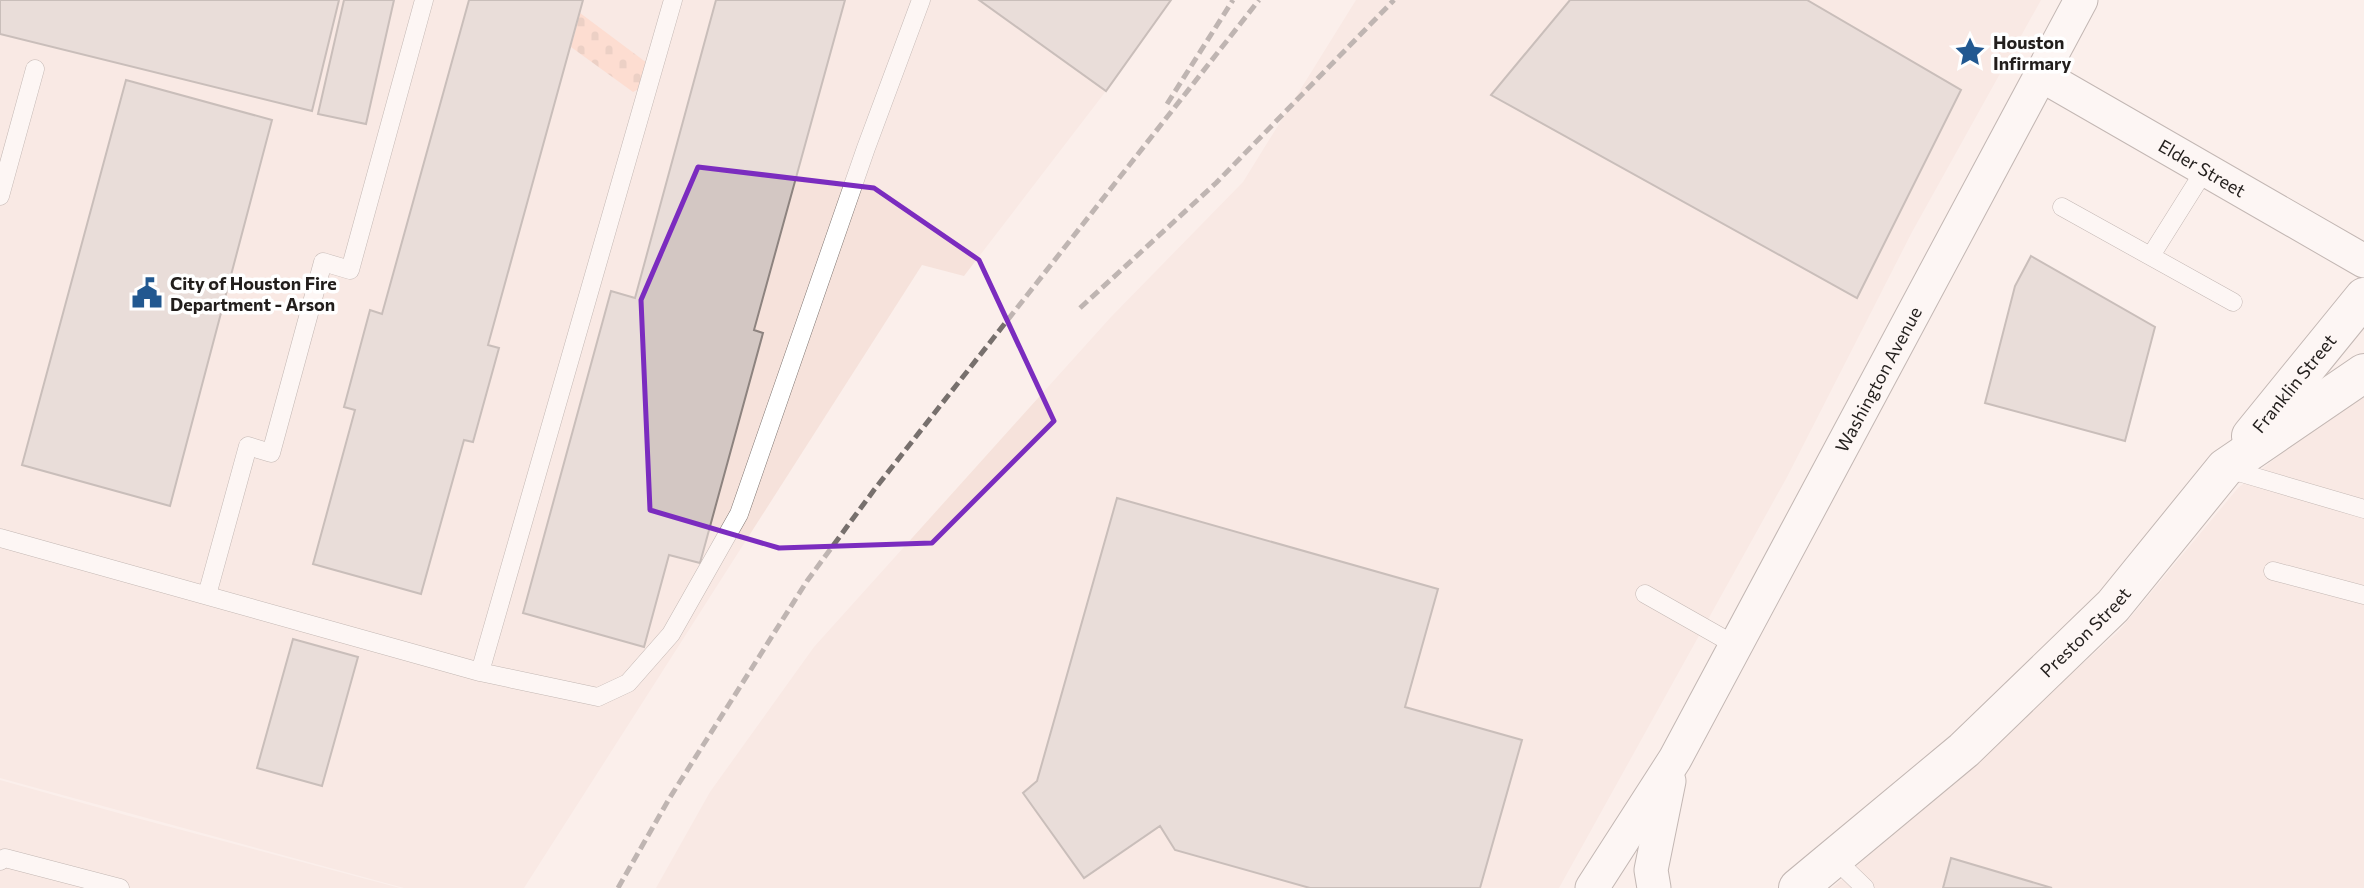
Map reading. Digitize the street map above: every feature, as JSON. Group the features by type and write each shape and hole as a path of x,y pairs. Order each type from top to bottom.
{"main road":[{"name":"Franklin Street","path":"2225,468 2364,297"},
{"name":"Preston Street","path":"1798,888 1964,750 2113,606 2225,468 2364,373"}],"street":[{"name":"Washington Avenue","path":"1592,888 1675,759 2081,0"},
{"name":"Elder Street","path":"2040,75 2364,261"},
{"name":"Washington Avenue","path":"1654,888 1651,870 1675,759"}],"lane":[{"path":"207,595 248,446 271,453 323,262 350,270 425,0"},
{"path":"480,672 673,0"},
{"path":"0,538 480,672 598,697 628,683 671,634 739,514 866,148 921,0"},
{"path":"0,196 35,69"},
{"path":"2152,254 2206,168"},
{"path":"2062,207 2152,254 2233,302"},
{"path":"2225,468 2364,509"},
{"path":"2273,571 2364,595"},
{"path":"1645,594 1735,645"},
{"path":"0,861 5,858 120,888"},
{"path":"1834,858 1865,888"}],"highlighted area":[{"path":"698,167 874,188 979,260 1054,421 932,543 779,548 650,510 641,300"}],"shaded area":[{"path":"0,0 1171,0 1106,91 964,276 922,265 524,888 404,888 0,778"},
{"path":"1356,0 2041,0 1912,232 1787,477 1559,888 656,888 710,792 814,647 1111,317 1243,182"},
{"path":"2364,388 2364,888 1832,888 2119,631 2238,488"},
{"path":"0,780 129,816 400,888 0,888"}],"green space":[{"path":"580,13 651,66 639,89 633,92 571,47"}],"building":[{"path":"0,0 339,0 312,111 0,34"},
{"path":"344,0 394,0 366,124 318,114"},
{"path":"469,0 583,0 488,345 499,348 473,442 464,440 421,594 313,564 355,410 344,407 370,310 382,314"},
{"path":"716,0 845,0 754,330 763,333 700,563 669,555 644,647 523,613 611,291 635,298"},
{"path":"979,0 1171,0 1106,91"},
{"path":"1570,0 1807,0 1961,90 1857,298 1491,95"},
{"name":"City of Houston Fire Department - Arson","path":"126,80 272,120 170,506 22,465"},
{"path":"2031,256 2155,327 2125,441 1985,403 2015,286"},
{"path":"1117,498 1438,589 1405,707 1522,740 1480,888 1310,888 1175,850 1160,826 1084,878 1023,793 1037,781"},
{"path":"293,639 358,657 322,786 257,768"},
{"path":"1951,858 2052,888 1943,888"}],"railway":[{"path":"1167,104 1233,0"},
{"path":"618,888 669,799 807,581 874,490 1259,0"},
{"path":"1080,308 1216,183 1394,0"}],"place":[{"name":"Houston Infirmary","path":"1970,52"},
{"name":"City of Houston Fire Department - Arson","path":"147,293"}]}
